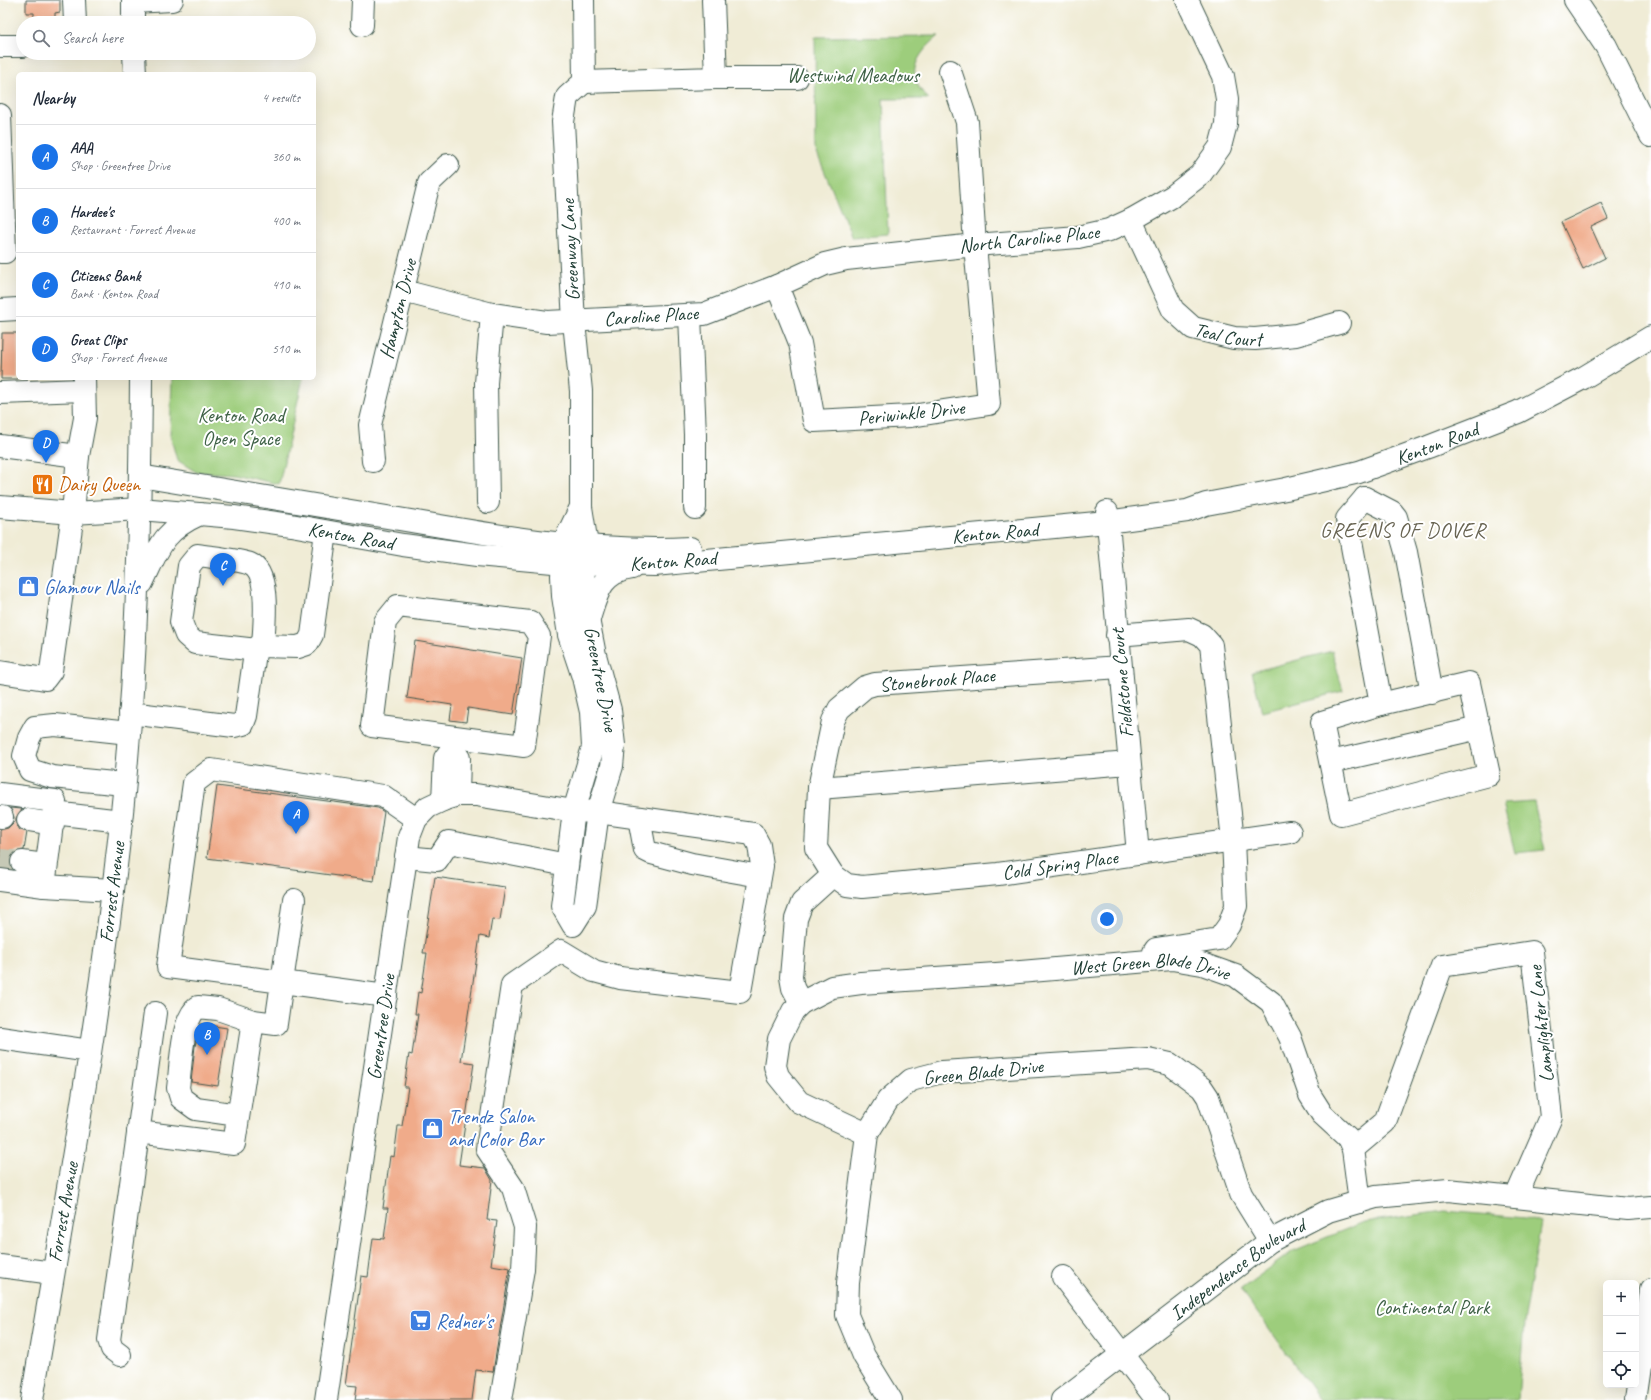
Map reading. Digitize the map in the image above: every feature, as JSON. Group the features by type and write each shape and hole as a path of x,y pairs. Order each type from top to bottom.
{"main road":[{"path":"74,0 75,16"},
{"path":"132,14 172,0"},
{"path":"362,25 363,0"},
{"path":"583,0 584,82 716,78 797,78"},
{"path":"713,0 716,78"},
{"name":"North Caroline Place","path":"777,286 825,264 846,259 975,245 1078,237 1109,230 1131,220 1173,196 1200,175 1220,147 1226,124 1227,98 1223,76 1187,0"},
{"path":"1575,0 1606,46 1651,136"},
{"path":"0,46 16,46"},
{"path":"134,60 135,72"},
{"path":"950,71 967,122 975,245"},
{"name":"Greenway Lane","path":"575,554 581,507 581,391 574,322 563,122 567,97 584,82"},
{"path":"5,120 8,252"},
{"name":"Hampton Drive","path":"373,461 370,424 429,184 448,165"},
{"name":"Teal Court","path":"1131,220 1173,310 1193,328 1234,338 1255,339 1296,335 1339,323"},
{"name":"Periwinkle Drive","path":"777,286 800,343 814,421 911,416 989,404 975,245"},
{"name":"Caroline Place","path":"403,291 492,314 548,322 574,322 704,314 777,286"},
{"path":"488,502 486,383 492,314"},
{"path":"690,315 695,435 695,508"},
{"name":"Kenton Road","path":"0,507 73,513 140,509 200,514 284,524 403,545 575,554 654,565 1107,517 1181,504 1206,504 1286,489 1359,472 1518,412 1583,378 1651,337"},
{"name":"Forrest Avenue","path":"32,1400 90,1051 121,821 138,592 141,380"},
{"path":"0,384 64,384 80,386"},
{"path":"0,393 80,386"},
{"path":"0,672 45,679 49,676 73,513 78,456 85,418 80,386"},
{"path":"0,446 78,456"},
{"path":"1359,472 1365,498 1392,512 1396,517 1406,552 1432,693"},
{"name":"Kenton Road","path":"140,476 461,531 541,542 575,554 799,541 1107,517"},
{"path":"1365,498 1347,519 1381,704"},
{"path":"138,592 159,547 171,532 182,523 200,514"},
{"name":"Fieldstone Court","path":"1107,517 1138,854"},
{"path":"124,784 52,777 30,770 24,756 29,738 35,727 129,723 234,726 243,724 246,716 255,653 260,648 264,588 260,574 251,564 198,555 189,566 181,622 186,635 195,643 260,648 298,648 307,644 312,635 326,532"},
{"name":"Greentree Drive","path":"326,1400 409,837 416,820 428,807 451,798 476,795 574,811 598,812 612,766 614,746 610,710 595,655 575,554"},
{"name":"Greentree Drive","path":"574,811 593,747 588,697 570,635 563,596 575,554"},
{"path":"589,619 597,593 605,579 621,569 654,565"},
{"path":"398,606 530,622 539,636 524,746 453,743 372,726 385,622 398,606"},
{"path":"1117,635 1189,629 1202,635 1211,645 1233,840 1236,906 1229,925 1219,939 1156,949 1149,960"},
{"name":"Stonebrook Place","path":"833,875 816,848 819,788 833,721 839,709 865,687 875,684 1120,667"},
{"path":"1469,683 1489,775 1341,814 1322,722 1381,704 1469,683"},
{"path":"1331,762 1479,728"},
{"path":"451,798 445,758 453,743"},
{"path":"819,788 1129,763"},
{"path":"386,996 168,967 194,783 211,770 383,796 416,820"},
{"path":"0,794 55,802 44,886"},
{"path":"573,926 562,906 574,811"},
{"path":"501,1400 523,1269 525,1227 513,1188 487,1149 512,985 561,951 585,906 598,812 753,834 759,845 762,866 740,992 620,978 594,970 561,951"},
{"path":"639,818 645,850 651,853 692,864 760,876"},
{"path":"28,820 53,819 121,821"},
{"name":"Cold Spring Place","path":"833,875 847,885 862,886 998,874 1290,832"},
{"path":"406,857 437,860 450,842 567,865"},
{"path":"22,862 46,865"},
{"path":"833,875 802,903 796,919 791,977 793,988 801,1003 794,1011 779,1039 775,1066 778,1076 799,1102 867,1134"},
{"path":"0,880 44,886 112,890"},
{"path":"238,1115 196,1109 181,1098 178,1088 186,1026 192,1011 198,1007 218,1009 253,1021 276,1024 294,900"},
{"name":"Lamplighter Lane","path":"1353,1149 1385,1122 1442,966 1532,952 1551,1117 1516,1197"},
{"name":"West Green Blade Drive","path":"801,1003 832,987 861,983 996,974 1149,960 1172,959 1202,964 1221,970 1236,976 1271,1002 1290,1037 1310,1095 1322,1114 1348,1138 1353,1149 1360,1202"},
{"path":"120,1354 112,1349 109,1340 155,1013"},
{"path":"138,1132 234,1144 253,1021"},
{"path":"0,1038 90,1051"},
{"name":"Green Blade Drive","path":"891,1400 864,1356 847,1315 848,1283 867,1134 888,1100 911,1080 942,1072 1148,1059 1170,1064 1202,1088 1208,1097 1241,1194 1270,1240"},
{"path":"145,1088 178,1088"},
{"name":"Independence Boulevard","path":"1062,1400 1270,1240 1328,1211 1376,1197 1448,1190 1628,1209 1651,1207"},
{"path":"0,1266 53,1273"},
{"path":"1063,1277 1157,1400"},
{"path":"1635,1400 1651,1290"}],"green space":[{"name":"Westwind Meadows","path":"939,36 924,50 916,66 916,82 929,99 883,99 888,234 852,237 816,151 815,37"},
{"name":"Kenton Road Open Space","path":"172,380 303,380 279,484 233,474 196,472 177,460 170,435"},
{"path":"1332,651 1343,691 1262,712 1252,672"},
{"path":"1534,802 1545,850 1515,853 1503,804"},
{"name":"Continental Park","path":"1445,1211 1525,1218 1541,1223 1524,1323 1518,1400 1320,1400 1241,1289 1293,1251 1364,1222"}],"building":[{"path":"26,0 60,0 60,12 55,13 55,16 34,16 34,13 26,13"},
{"path":"1601,203 1608,219 1591,227 1605,258 1583,269 1561,222"},
{"path":"2,333 16,333 16,379 1,379"},
{"path":"415,641 522,658 513,715 468,708 466,722 450,720 452,705 407,698"},
{"path":"217,786 378,808 384,812 374,881 207,858"},
{"path":"10,808 22,809 16,818 16,824 20,830 27,832 24,850 17,851 12,855 10,860 12,869 0,868 0,830 8,828 13,823 14,817"},
{"path":"435,877 505,887 500,920 492,919 489,938 480,936 461,1061 474,1063 459,1165 485,1168 492,1180 487,1220 497,1221 491,1265 510,1268 493,1372 476,1370 472,1400 355,1400 357,1386 346,1385 361,1276 368,1277 373,1238 384,1239 388,1208 383,1208 390,1156 394,1157 398,1126 402,1126 408,1087 404,1087 409,1054 412,1055 418,1014 415,1014 418,992 421,993 427,953 423,953"},
{"path":"201,1024 227,1028 218,1086 191,1082 195,1046"}],"tunnel":[{"path":"0,860 22,862"}],"place":[{"name":"Great Clips","path":"46,463"},
{"name":"Dairy Queen","path":"43,484"},
{"name":"Citizens Bank","path":"223,586"},
{"name":"Glamour Nails","path":"28,587"},
{"name":"AAA","path":"296,834"},
{"name":"Hardee's","path":"207,1055"},
{"name":"Trendz Salon and Color Bar","path":"433,1128"},
{"name":"Redner's","path":"421,1321"}],"district":[{"name":"GREENS OF DOVER","path":"1403,530"}]}
